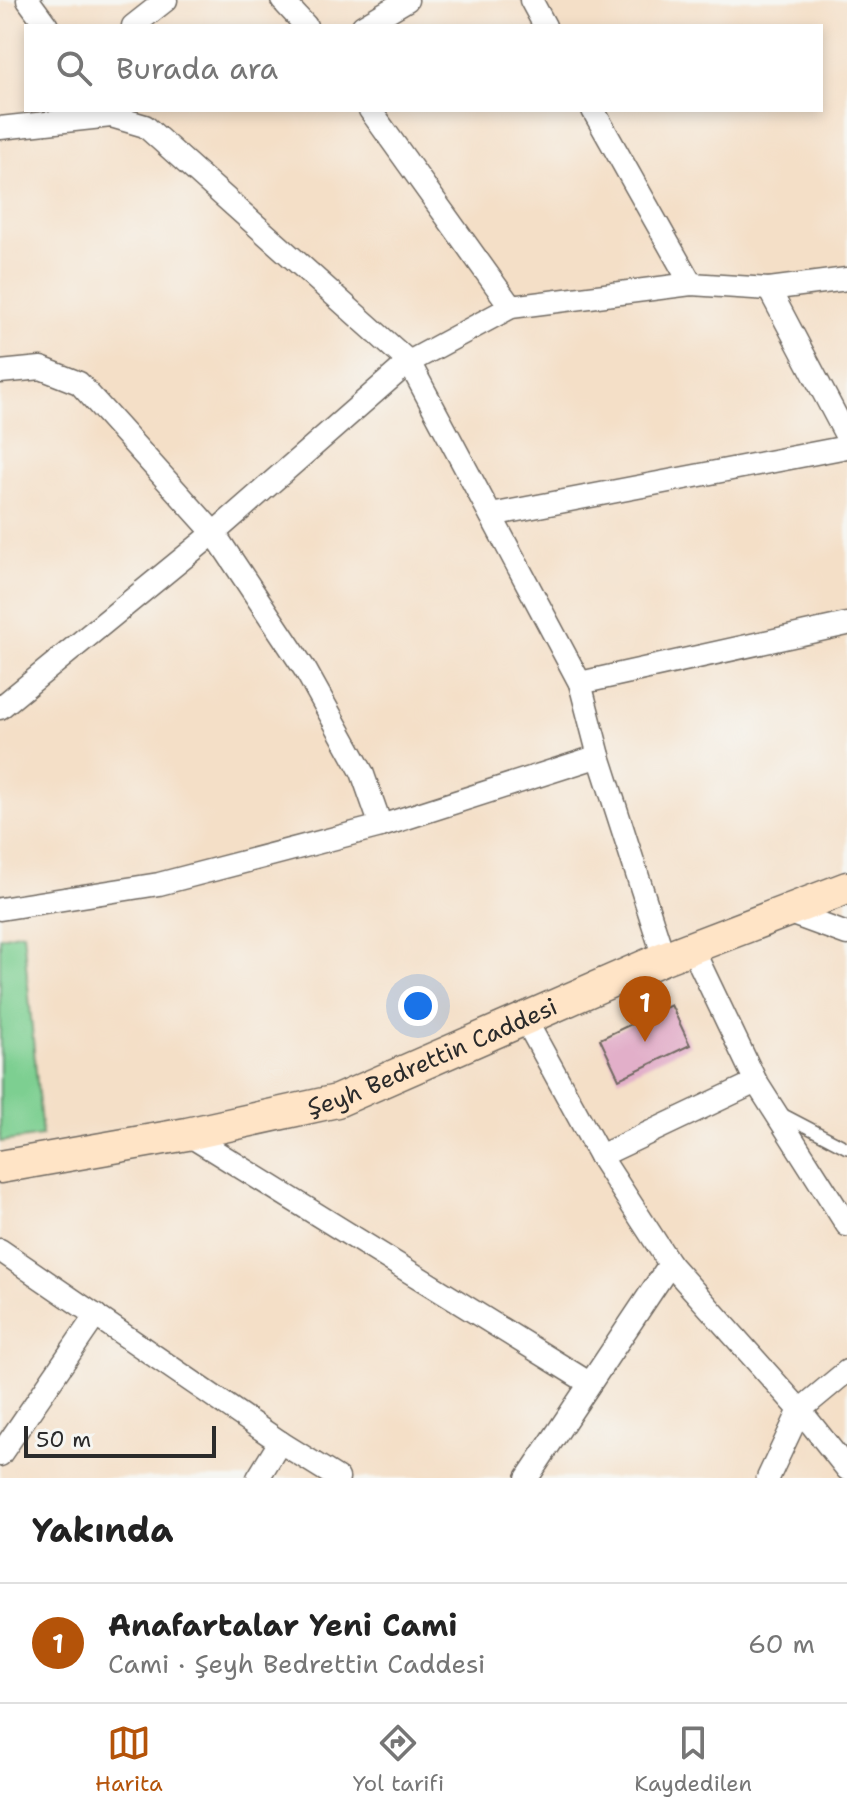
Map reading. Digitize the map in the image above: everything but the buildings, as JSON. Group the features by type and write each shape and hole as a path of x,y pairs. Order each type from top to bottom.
{"main road":[{"name":"Şeyh Bedrettin Caddesi","path":"0,1167 187,1134 337,1101 678,953 847,888"}],"street":[{"path":"28,0 46,24"},
{"path":"136,24 166,0"},
{"path":"282,0 304,24"},
{"path":"366,24 407,0"},
{"path":"531,0 544,24"},
{"path":"371,112 511,307"},
{"path":"594,112 691,284"},
{"path":"0,128 109,113 145,126 409,362 580,683 599,756 678,953 847,1225"},
{"path":"0,708 214,533 409,362 511,307 691,284 769,289 847,279"},
{"path":"769,289 847,437"},
{"path":"0,372 41,368 79,383 214,533 306,671 362,772 381,826"},
{"path":"491,515 847,447"},
{"path":"580,683 847,624"},
{"path":"0,909 159,884 381,826 599,756"},
{"path":"784,911 847,934"},
{"path":"525,1019 600,1156 670,1264 800,1410 847,1469"},
{"path":"600,1156 756,1082"},
{"path":"187,1134 589,1383"},
{"path":"0,1250 280,1442 338,1478"},
{"path":"527,1478 670,1264"},
{"path":"0,1455 96,1315"},
{"path":"768,1478 800,1410 847,1371"},
{"path":"258,1478 280,1442"}],"lane":[{"path":"773,1110 847,1148"}],"green space":[{"path":"23,932 42,1136 0,1142 0,937"}],"place":[{"name":"Anafartalar Yeni Cami","path":"645,1042"}]}
